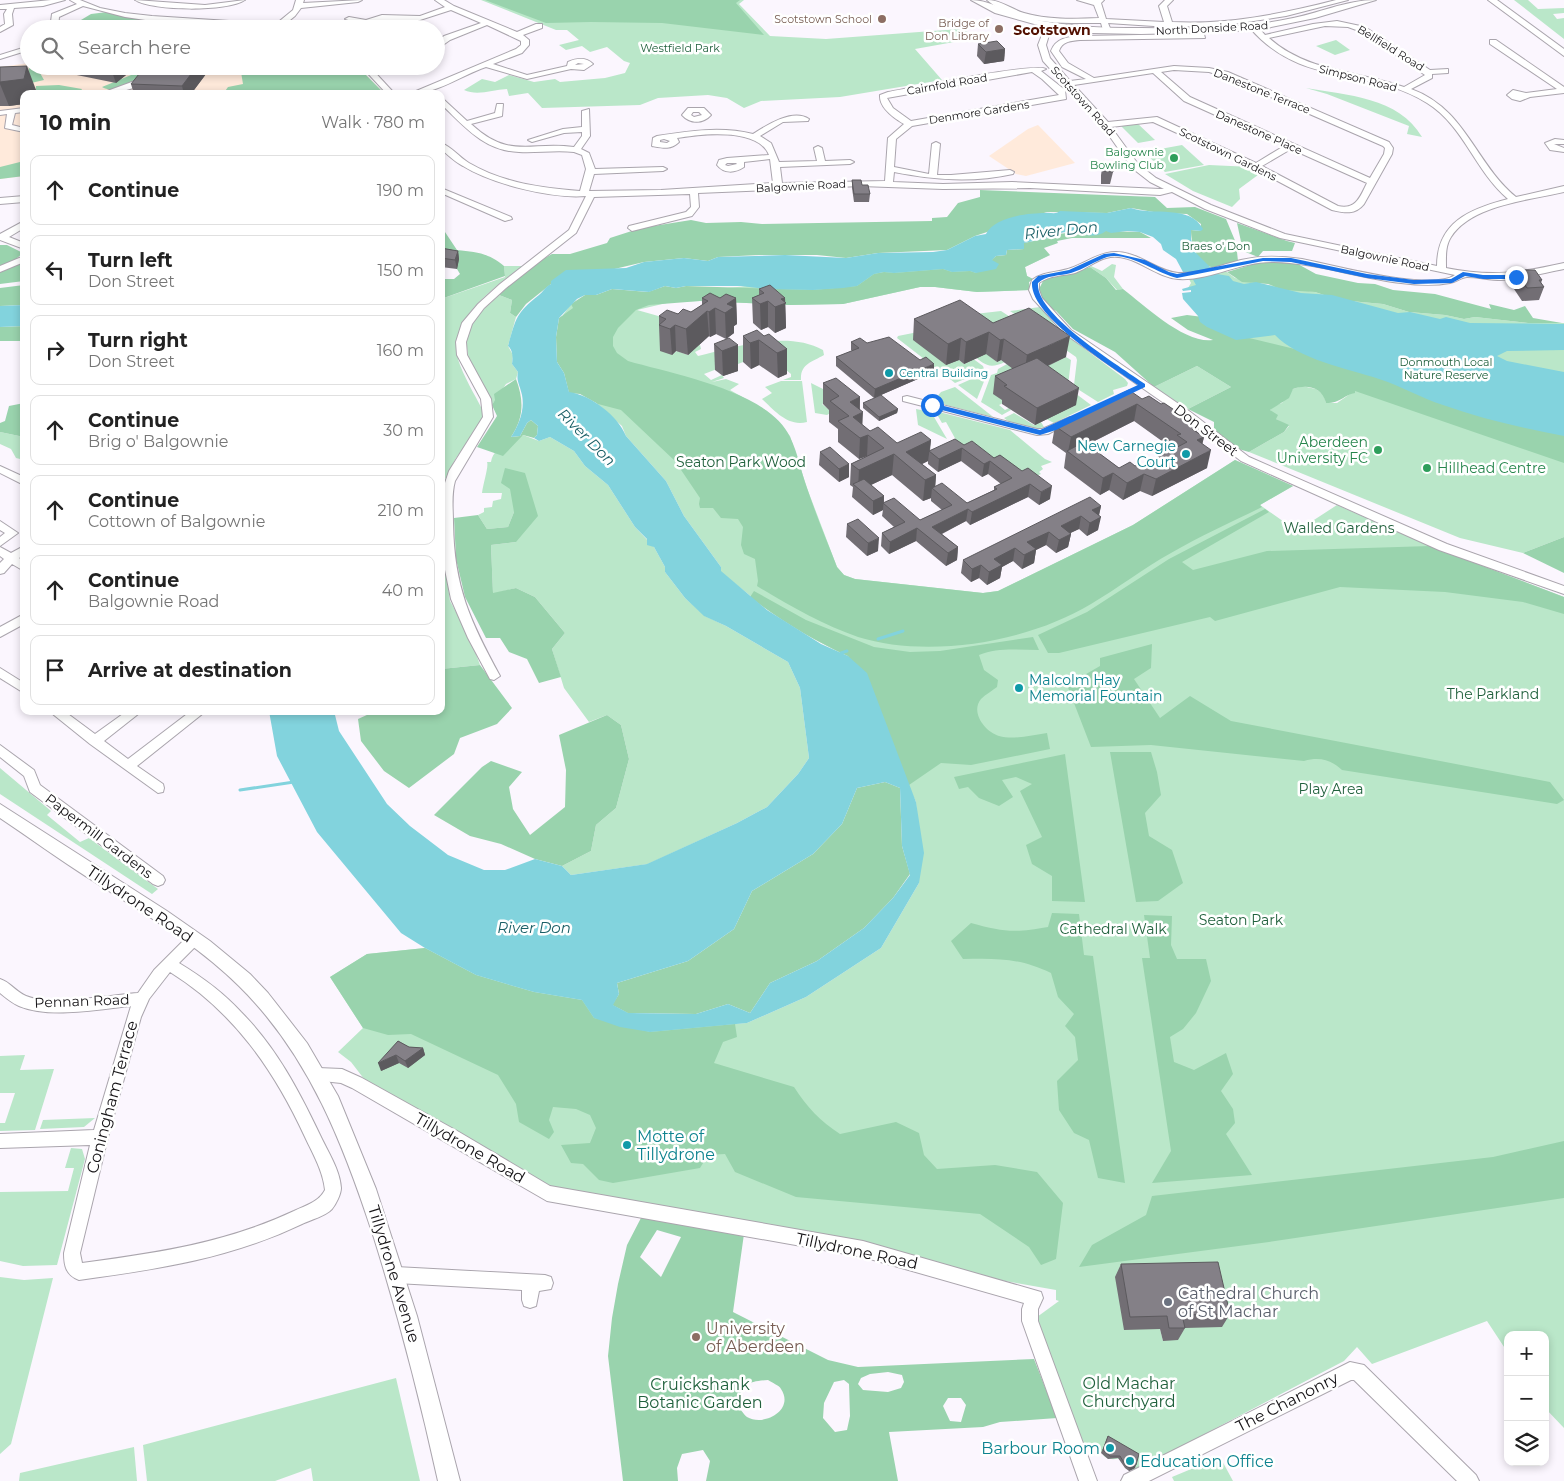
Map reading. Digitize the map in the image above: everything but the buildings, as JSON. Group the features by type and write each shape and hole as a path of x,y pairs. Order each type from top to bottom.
{"main road":[{"path":"975,0 1009,17 1047,23"},
{"name":"North Donside Road","path":"1047,23 1106,30 1254,28 1306,18 1372,0"},
{"path":"1487,0 1507,15 1522,23"},
{"path":"1492,0 1564,53"},
{"path":"1503,0 1564,46"},
{"name":"Tillydrone Road","path":"0,810 194,939 262,998 294,1038 318,1075"},
{"name":"Tillydrone Avenue","path":"318,1075 344,1127 360,1166 396,1275 449,1481"}],"street":[{"path":"0,7 43,4 60,0"},
{"path":"74,0 108,12 200,20"},
{"path":"139,0 211,7 234,4 241,0"},
{"path":"286,20 292,16 300,3 358,0"},
{"path":"436,90 460,74 519,51 525,45 524,40 517,35 451,8 439,0"},
{"path":"991,0 1019,14 1047,23"},
{"path":"1081,0 1098,2 1106,30 1067,40 1055,48 1065,65 1093,80"},
{"path":"1169,0 1163,6 1169,25"},
{"name":"North Donside Road","path":"1106,30 1246,22 1344,0"},
{"path":"55,20 55,16 82,4"},
{"path":"0,30 9,25 8,14 11,7"},
{"path":"400,7 406,12 406,20"},
{"path":"410,20 451,8"},
{"path":"378,20 386,17 401,20"},
{"path":"447,38 487,23"},
{"name":"Scotstown Road","path":"1047,23 1042,40 1042,50 1052,67 1106,125 1136,166 1153,180 1171,190 1238,219"},
{"name":"Bellfield Road","path":"1264,37 1317,24 1346,23 1362,28 1428,72 1429,76 1406,90"},
{"path":"517,35 539,26"},
{"name":"Simpson Road","path":"1254,28 1278,50 1294,59 1328,71 1406,90 1446,111 1456,122 1493,182 1514,200"},
{"path":"1493,42 1525,68 1564,91"},
{"path":"0,57 20,51"},
{"path":"485,64 527,77 571,67"},
{"name":"Cairnfold Road","path":"910,124 897,117 883,102 883,97 888,94 972,79 1052,67"},
{"name":"Danestone Terrace","path":"1068,84 1155,71 1191,68 1225,74 1386,144 1389,148 1388,154 1371,182"},
{"name":"Denmore Gardens","path":"889,184 892,138 910,124 1054,100 1062,97 1062,92 1035,71"},
{"name":"Danestone Place","path":"1155,71 1187,100 1371,182"},
{"path":"1428,72 1445,71"},
{"path":"115,90 155,75"},
{"path":"373,75 387,90"},
{"path":"1525,95 1564,91"},
{"path":"445,103 485,140 505,148 576,150 585,153 590,160 592,172 587,194 573,231 503,286 474,314 463,332 462,355 486,400 488,417 460,459 449,483 447,492 450,563 456,598 478,647 494,676"},
{"path":"467,123 499,114 500,106"},
{"path":"0,112 20,110"},
{"path":"12,111 8,126 20,129"},
{"path":"576,150 586,136 586,111"},
{"path":"754,137 781,120 805,119"},
{"name":"Scotstown Gardens","path":"1106,125 1154,119 1256,166 1335,208 1345,211 1352,210 1360,204 1371,182"},
{"path":"694,120 697,132"},
{"path":"532,140 563,130 586,129"},
{"path":"671,137 697,132 737,134 754,137 767,143 774,161 778,186"},
{"name":"Denmore Gardens","path":"933,177 936,144"},
{"path":"1256,166 1290,146"},
{"path":"818,148 822,163"},
{"name":"Balgownie Road","path":"445,151 450,158 506,181 549,191 587,194 694,191 842,183 946,186 1012,185 1160,192 1171,190"},
{"path":"739,161 745,158 822,163 850,162"},
{"path":"592,172 663,169"},
{"path":"889,169 933,177 960,178 1010,172"},
{"path":"1441,270 1441,252 1447,235 1464,219 1477,212 1514,200 1564,189"},
{"path":"632,228 688,214 695,207 694,191"},
{"path":"445,192 508,219"},
{"path":"0,201 20,199"},
{"name":"Balgownie Road","path":"1238,219 1298,240 1483,277 1516,277 1564,266"},
{"path":"20,221 1,238 20,245"},
{"name":"Don Street","path":"1463,274 1452,281 1414,282 1367,276 1291,260 1263,259 1177,276 1167,274 1143,261 1114,255 1106,256 1071,271 1040,278 1035,282 1034,290 1038,299 1061,327 1253,463 1442,547 1564,590"},
{"path":"0,269 20,261"},
{"path":"1132,391 1143,386"},
{"path":"907,399 1037,432 1044,432 1081,414"},
{"path":"0,469 20,480"},
{"path":"0,525 13,533 0,542"},
{"path":"0,551 20,564"},
{"path":"0,570 11,558 20,552"},
{"path":"0,633 20,620"},
{"path":"0,672 20,686"},
{"path":"60,715 158,788"},
{"path":"94,741 130,715"},
{"path":"128,766 195,715"},
{"name":"Papermill Gardens","path":"0,750 29,773 35,788 158,880"},
{"name":"Coningham Terrace","path":"169,964 197,980 217,996 252,1034 280,1070 304,1116 328,1170 333,1183 331,1197 326,1204 316,1210 234,1243 166,1260 79,1272 72,1265 72,1253 100,1138 134,1016 141,999 169,964 194,939"},
{"name":"Pennan Road","path":"0,984 23,1002 31,1004 50,1005 141,999"},
{"name":"Tillydrone Road","path":"318,1075 342,1076 357,1083 454,1137 547,1193 863,1250 1035,1298 1030,1309 1030,1322 1088,1481"},
{"path":"0,1141 100,1138"},
{"path":"396,1275 535,1289"},
{"name":"The Chanonry","path":"1130,1481 1350,1371 1358,1371 1470,1481"}],"shaded area":[{"path":"20,64 20,75 366,75 381,90 20,90 20,176 0,179 0,67"},
{"path":"1038,125 1075,163 1026,176 1016,174 989,156 1028,129"}],"green space":[{"name":"Westfield Park","path":"481,0 744,0 739,4 770,36 826,39 959,29 982,37 915,49 942,80 840,97 761,101 744,108 727,98 708,95 658,98 640,105 542,108 528,93 509,96 507,89 479,93 464,90 482,79 495,82 509,75 534,82 555,79 560,82 605,78 625,73 630,63 624,61 607,47 590,52 582,46 566,50 559,45 579,40 567,30 556,30"},
{"path":"485,0 740,0 736,3 764,35 662,23 546,23"},
{"path":"1514,0 1528,0 1538,9 1564,8 1564,13 1553,14 1557,19 1564,18 1564,39"},
{"path":"107,12 174,18 173,20 81,20 91,14"},
{"path":"1336,40 1350,50 1335,55 1316,46"},
{"path":"41,75 44,80 31,83 28,76"},
{"path":"131,75 153,75 126,87 108,89 102,87"},
{"path":"242,75 366,75 381,90 226,90 228,87 243,84"},
{"path":"59,85 82,89 36,90 36,86"},
{"path":"1306,88 1354,96 1386,106 1400,113 1422,137 1407,134 1409,126 1327,94"},
{"path":"1136,122 1155,140 1138,143 1120,125"},
{"name":"Balgownie Bowling Club","path":"1182,145 1204,165 1165,172 1144,152"},
{"path":"20,162 20,176 0,179 0,167"},
{"path":"1209,165 1252,167 1262,172 1239,189 1240,199 1232,207 1193,191 1165,174"},
{"name":"Braes o' Don","path":"980,190 1155,197 1167,208 1195,207 1226,219 1236,243 1238,261 1218,267 1206,265 1195,252 1192,241 1191,230 1201,231 1201,224 1187,214 1159,213 1131,208 1107,213 1047,212 975,236 947,250 878,253 846,258 817,255 759,255 718,257 708,261 684,258 644,262 551,284 526,304 516,317 510,313 512,300 499,295 532,265 552,254 570,254 607,243 610,238 641,228 691,220 706,223 741,222 762,224 932,221 932,218 947,217 958,203 980,197"},
{"path":"1237,223 1295,243 1292,251 1263,251 1258,257 1243,251"},
{"name":"Seaton Park Wood","path":"1106,231 1140,232 1151,238 1072,238 1057,241 1058,243 1044,248 1050,255 1025,267 1027,276 1033,279 1029,282 1030,290 977,292 920,287 843,304 790,305 700,301 649,305 636,310 618,328 613,337 613,346 617,353 628,361 693,379 741,396 762,408 779,421 793,443 810,498 837,567 844,575 855,579 983,593 998,591 1133,525 1235,460 1293,486 1260,505 1262,507 1161,559 1091,604 1066,617 1008,637 978,643 946,646 886,643 858,637 832,627 757,586 755,559 744,554 741,545 743,527 738,519 721,518 713,508 700,508 700,498 675,461 621,410 598,404 580,394 569,393 564,373 557,362 556,337 559,318 573,308 571,304 585,295 596,295 612,289 648,292 665,286 676,288 686,286 813,290 857,286 874,274 884,272 894,273 943,269 952,272 970,271 976,273 996,256 1006,255 1007,250 1024,249 1024,243 1060,234"},
{"path":"445,232 457,250 488,256 504,266 505,276 445,298 445,279 454,279 460,274 457,269 445,260"},
{"path":"0,245 7,245 20,252 20,256 16,259 0,266"},
{"name":"Seaton Park","path":"1050,255 1025,267 1027,276 1033,279 1029,282 1030,290 977,292 920,287 843,304 790,305 700,301 671,302 637,310 669,319 684,335 671,355 677,351 688,355 692,347 700,345 701,349 695,352 698,356 744,345 778,341 794,341 809,344 823,350 824,355 811,362 802,370 801,380 783,380 791,377 791,374 780,365 758,356 733,366 730,364 704,374 711,380 722,375 724,378 712,382 726,379 739,384 730,390 767,411 790,436 807,488 837,567 844,575 855,579 983,593 998,591 1133,525 1235,460 1293,486 1260,505 1297,531 1337,505 1430,546 1564,597 1564,1428 1549,1412 1549,1331 1504,1331 1504,1347 1487,1321 1372,1364 1357,1347 1344,1361 1134,1471 1125,1468 1124,1458 1114,1459 1105,1457 1101,1451 1081,1443 1037,1317 1059,1301 1056,1300 1056,1290 970,1275 550,1187 368,1084 351,1062 338,1052 363,1028 330,977 367,954 425,948 476,975 534,992 582,1000 687,1027 747,1023 806,997 881,948 919,883 916,802 848,656 797,629 750,596 720,571 721,567 684,516 666,481 626,436 622,426 597,404 563,315 571,304","holes":["1211,1275 1163,1341 1160,1329"]},
{"path":"1264,261 1296,263 1316,274 1358,283 1375,284 1393,290 1435,294 1491,309 1489,304 1514,310 1525,306 1533,318 1562,323 1528,323 1475,317 1464,319 1445,315 1409,312 1383,304 1339,300 1315,292 1283,290 1268,284 1242,282 1227,272"},
{"path":"20,264 20,282 0,284 0,271"},
{"path":"1112,264 1116,265 1114,277 1123,289 1117,290 1106,278 1090,267 1102,271"},
{"path":"504,266 522,266 485,296 464,321 458,334 457,349 460,365 486,417 456,458 445,479 445,298 505,277"},
{"path":"1090,267 1106,278 1116,290 1123,289 1154,314 1190,336 1202,340 1213,340 1188,330 1171,318 1187,315 1203,317 1245,337 1332,358 1564,434 1564,463 1355,391 1355,393 1339,400 1326,403 1321,393 1309,387 1293,389 1289,398 1270,410 1278,415 1276,419 1289,425 1284,432 1249,452 1235,448 1214,432 1214,422 1188,409 1231,387 1197,366 1154,387 1115,352 1073,329 1056,311 1048,307 1041,298 1039,289 1044,279 1071,274"},
{"name":"Donmouth Local Nature Reserve","path":"1224,270 1235,278 1255,283 1315,292 1339,300 1383,304 1409,312 1445,315 1464,319 1475,317 1528,323 1564,323 1564,537 1523,553 1460,538 1249,452 1284,432 1289,426 1276,419 1270,410 1282,403 1293,389 1302,386 1316,389 1324,395 1326,403 1337,403 1350,394 1198,342 1219,340 1190,294 1194,292 1188,288 1191,283 1188,277"},
{"path":"20,286 20,305 0,306 0,288"},
{"path":"499,295 512,300 510,313 516,317 508,346 513,355 512,364 518,372 516,379 506,384 492,405 472,368 467,348 467,338 475,319"},
{"path":"1040,307 1058,329 1125,379 1128,383 1127,386 1113,390 1114,394 1098,402 1076,388 1074,385 1076,357 1010,311"},
{"path":"1001,311 1024,326 1001,353 991,357 997,362 1002,360 1005,362 990,366 971,354 955,357 964,364 971,361 968,355 983,366 984,369 937,369 897,338 898,336 913,333 966,315"},
{"path":"20,326 20,341 0,341 0,327"},
{"path":"1066,357 1071,360 1068,386 1091,405 1054,423 1009,400 999,405 1005,410 1009,408 1011,410 1002,415 981,402 991,375 997,373 998,369 1007,364 1026,375"},
{"path":"1197,366 1231,387 1188,409 1154,387"},
{"path":"940,371 982,371 982,372 955,383"},
{"path":"985,373 987,374 977,399 958,385"},
{"path":"516,379 521,409 518,423 511,437 520,436 527,423 531,420 538,426 537,435 534,438 523,435 503,456 477,447 497,416 492,405 495,400 494,394"},
{"path":"781,381 802,381 807,422 794,422 782,417 762,399 772,393 765,387"},
{"path":"811,383 833,394 836,398 822,404 832,412 827,415 815,413"},
{"path":"955,387 993,417 946,405 936,398 941,392"},
{"path":"20,404 20,436 0,432 0,423 5,421 9,406"},
{"path":"916,409 931,412 947,439 918,425"},
{"path":"935,411 1010,430 1045,459 1052,462 1041,466 1043,469 1039,472 1041,474 1024,477 964,447 956,440 946,422 942,423"},
{"path":"1014,413 1034,425 1041,422 1044,427 1024,427 1004,418"},
{"path":"0,432 20,436 20,459 16,458 11,449 0,444"},
{"path":"523,435 539,441 550,437 574,451 585,466 608,485 635,527 654,547 665,567 665,572 685,598 705,616 788,662 800,688 809,758 798,774 767,807 648,864 571,875 562,866 591,851 596,825 616,808 629,759 621,725 607,715 589,722 564,688 552,649 565,633 535,597 516,588 493,594 491,545 516,542 514,512 508,527 487,529 478,515 484,512 484,508 492,507 493,501 501,499 502,493 482,493 487,462 491,462 495,452 499,449"},
{"path":"505,468 525,473 538,516 516,542 491,545 493,593 516,588 535,597 565,633 552,649 561,677 539,683 527,659 509,652 500,638 486,638 465,597 456,559 454,518 478,515 487,529 508,527 514,512 510,489 501,483"},
{"path":"1265,509 1269,512 1182,562 1193,570 1267,551 1430,546 1564,597 1564,614 1523,602 1445,592 1340,587 1215,621 1210,617 1059,653 1048,653 1038,635 1087,612 1169,559"},
{"path":"1564,537 1564,573 1523,553"},
{"path":"445,565 450,601 470,637 480,665 445,669"},
{"path":"754,591 806,620 874,647 910,652 940,651 1033,637 1039,650 1001,650 979,655 984,670 998,680 997,687 981,699 977,710 984,726 994,734 1011,738 1047,733 1050,749 971,765 941,763 909,785 848,656 810,637 773,614 750,597"},
{"path":"1152,644 1151,668 1134,679 1160,718 1190,696 1231,721 1550,782 1564,800 1557,804 1342,770 1329,761 1319,759 1304,761 1151,745 1091,747 1067,685 1100,666 1100,658"},
{"path":"480,665 512,708 497,724 460,738 454,754 409,788 384,771 361,741 358,719 367,715 445,715 445,669"},
{"path":"607,715 621,725 629,759 616,808 596,825 591,851 562,866 535,859 501,844 470,836 434,815 482,767 491,761 522,772 509,787 513,809 530,835 565,807 566,770 559,735"},
{"path":"1110,752 1151,752 1161,795 1145,813 1149,836 1172,850 1183,883 1158,901 1136,902"},
{"path":"1065,754 1085,902 1052,901 1052,876 1032,864 1026,845 1042,837 1020,791 1032,784 1016,777 1002,780 1013,797 999,806 979,798 968,787 959,789 954,777"},
{"path":"0,768 51,811 47,815 80,842 89,838 158,889 152,894 0,794"},
{"path":"885,782 900,788 902,846 910,874 893,898 864,928 817,961 770,983 750,1013 728,1004 696,1014 628,1013 612,1005 619,994 617,983 688,961 734,929 752,891 813,854 842,824 857,788"},
{"path":"1052,913 1079,914 1084,955 1093,956 1125,1183 1098,1178 1089,1140 1074,1133 1059,1110 1057,1081 1078,1060 1075,1037 1065,1026 1074,1014 1058,997 1051,973 1029,964 1008,960 963,959 951,941 971,923 1009,931 1048,927"},
{"path":"1144,915 1172,916 1171,945 1177,959 1206,959 1211,981 1196,1013 1183,1029 1170,1037 1174,1062 1194,1070 1226,1053 1233,1074 1221,1091 1233,1109 1235,1123 1226,1134 1252,1175 1152,1183 1171,1151 1142,958 1150,958"},
{"path":"425,948 476,975 534,992 582,1000 594,1018 650,1032 735,1024 737,1037 723,1042 714,1063 794,1087 814,1113 840,1134 896,1122 919,1133 924,1155 937,1169 995,1165 1037,1172 1063,1203 1056,1259 1041,1265 1029,1247 980,1214 796,1197 735,1172 725,1154 708,1155 700,1168 613,1183 599,1180 583,1164 571,1163 561,1145 590,1143 596,1128 590,1115 576,1109 553,1107 549,1120 554,1132 549,1139 519,1122 516,1104 498,1075 411,1034 388,1035 363,1028 330,977 367,954"},
{"path":"25,1055 20,1070 54,1069 35,1130 0,1131 0,1123 5,1123 15,1093 0,1093 0,1056"},
{"path":"95,1118 84,1127 40,1129 43,1120"},
{"path":"1564,1141 1564,1198 1269,1242 1079,1267 1092,1245 1146,1215 1152,1196 1493,1157"},
{"path":"71,1148 82,1149 85,1159 57,1265 23,1266 0,1261 0,1192 68,1191 74,1168 65,1168"},
{"name":"Cruickshank Botanic Garden","path":"642,1216 744,1234 733,1312 828,1360 858,1367 1034,1359 1057,1418 1000,1422 983,1427 889,1432 898,1481 706,1481 710,1461 703,1450 682,1454 677,1468 678,1481 623,1481 608,1356 612,1318 627,1245","holes":["657,1230 681,1237 661,1277 640,1257","888,1372 902,1375 904,1382 901,1388 888,1392 863,1390 858,1384 861,1378 870,1374","768,1380 780,1388 784,1397 784,1404 776,1415 761,1420 754,1420 747,1417 737,1404 744,1388 751,1383","844,1380 849,1384 850,1416 847,1430 835,1432 823,1418 824,1403 834,1382","948,1398 961,1398 966,1405 961,1422 950,1421 943,1406"]},
{"path":"0,1277 24,1280 53,1278 11,1444 0,1454"},
{"path":"396,1378 420,1481 313,1481 311,1468 275,1481 147,1481 143,1445"},
{"path":"134,1447 137,1481 19,1481 20,1473"},
{"path":"1220,1457 1233,1481 1174,1481 1172,1477"}],"water":[{"name":"River Don","path":"1131,208 1180,213 1189,216 1197,221 1203,229 1201,231 1191,230 1191,239 1195,252 1217,274 1229,276 1233,281 1244,284 1256,282 1301,293 1332,295 1398,313 1410,312 1440,319 1446,317 1470,323 1564,324 1564,350 1507,351 1497,356 1507,361 1564,372 1564,436 1488,419 1435,402 1387,382 1310,357 1296,351 1275,335 1236,340 1207,327 1200,322 1198,316 1183,299 1182,293 1191,292 1191,290 1183,291 1182,289 1196,285 1191,276 1183,272 1176,259 1163,250 1161,244 1153,237 1140,232 1111,233 1106,231 1092,236 1067,232 1054,234 1053,237 1024,243 1024,249 1007,250 1006,255 996,256 992,260 999,264 996,269 976,273 970,271 952,272 943,269 894,273 884,272 874,274 857,286 813,290 767,289 741,286 686,286 676,288 665,286 649,292 612,289 596,295 585,295 577,299 559,318 556,337 557,362 564,373 569,392 595,402 617,421 626,436 666,481 684,516 721,567 721,571 767,610 821,644 848,656 867,673 916,802 924,853 919,883 881,948 806,997 747,1023 650,1032 620,1027 594,1018 582,1000 534,992 476,975 401,933 317,832 277,756 270,715 335,715 339,731 387,804 410,826 448,855 484,870 505,870 535,859 562,866 571,875 647,864 737,823 767,807 798,774 809,758 800,688 788,662 726,626 704,616 685,598 665,572 665,567 654,547 647,545 647,539 635,527 608,485 585,466 574,451 550,437 539,441 534,438 537,435 538,426 531,420 527,423 520,436 511,437 521,417 523,401 518,381 518,372 512,364 512,352 508,346 515,322 521,312 551,284 551,281 566,270 626,268 644,262 684,258 708,261 718,257 785,255 846,258 878,253 933,252 947,250 975,236 986,234 996,224 1012,217 1060,211 1107,213","holes":["885,782 900,788 902,846 910,875 893,898 864,928 817,961 770,983 750,1013 728,1004 696,1014 628,1013 613,1005 619,994 617,983 688,961 734,929 752,891 813,854 842,824 857,788"]},
{"path":"20,305 20,326 0,327 0,306"}],"waterway":[{"path":"878,639 903,631"},
{"path":"841,653 847,651"},
{"path":"240,790 294,782"}],"place":[{"name":"Scotstown School","path":"882,19"},
{"name":"Bridge of Don Library","path":"999,29"},
{"name":"Balgownie Bowling Club","path":"1174,158"},
{"name":"Central Building","path":"889,373"},
{"name":"Aberdeen University FC","path":"1378,450"},
{"name":"New Carnegie Court","path":"1186,454"},
{"name":"Hillhead Centre","path":"1427,468"},
{"name":"Malcolm Hay Memorial Fountain","path":"1019,688"},
{"name":"Motte of Tillydrone","path":"627,1145"},
{"name":"Cathedral Church of St Machar","path":"1168,1302"},
{"name":"University of Aberdeen","path":"696,1337"},
{"name":"Barbour Room","path":"1110,1448"},
{"name":"Education Office","path":"1130,1461"}],"district":[{"name":"Scotstown","path":"1052,30"}],"route":[{"path":"932,405 1040,433 1143,386 1061,327 1038,299 1034,290 1035,282 1040,278 1049,274 1071,271 1106,256 1129,257 1143,261 1167,274 1177,276 1263,259 1291,260 1367,276 1426,283 1457,280 1463,274 1483,277 1516,277"}],"park label":[{"name":"Walled Gardens","path":"1339,528"},
{"name":"The Parkland","path":"1493,694"},
{"name":"Play Area","path":"1331,789"},
{"name":"Cathedral Walk","path":"1113,929"},
{"name":"Old Machar Churchyard","path":"1129,1392"}]}
